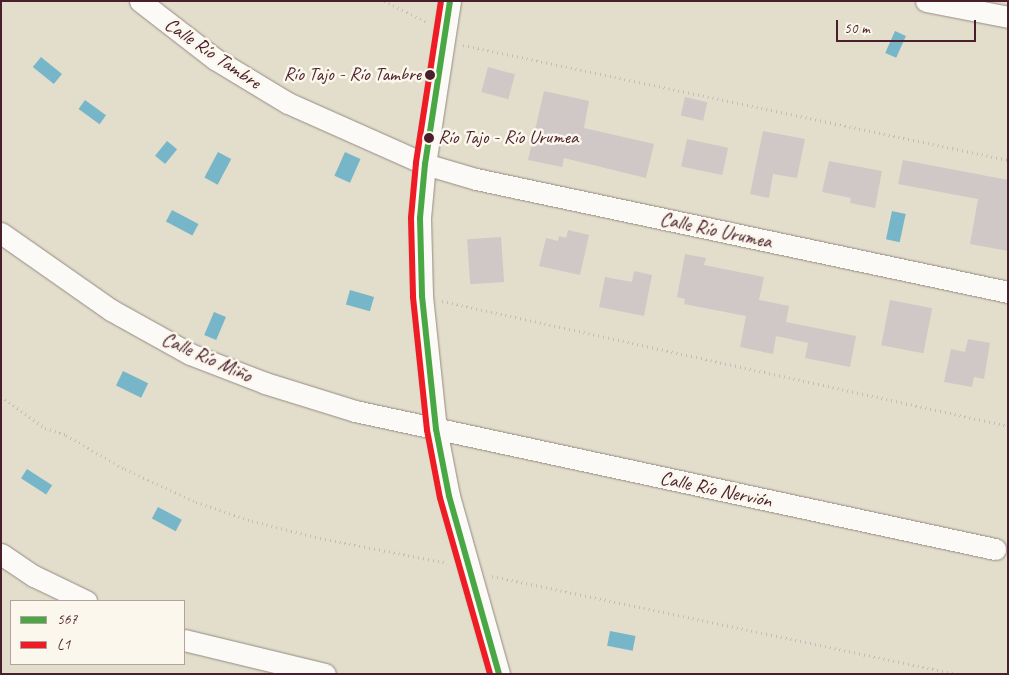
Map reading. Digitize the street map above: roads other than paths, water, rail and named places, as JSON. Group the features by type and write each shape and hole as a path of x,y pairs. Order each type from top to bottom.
{"street":[{"name":"Calle Río Tambre","path":"140,1 215,59 288,103 425,164"},
{"path":"450,1 443,34 425,164 420,218 422,296 436,428 468,571 499,674"},
{"path":"926,1 1008,17"},
{"name":"Calle Río Urumea","path":"425,164 486,181 1008,292"},
{"name":"Calle Río Miño","path":"1,233 111,310 190,354 265,383 355,411 436,428"},
{"name":"Calle Río Nervión","path":"436,428 995,549"},
{"path":"1,554 34,576 84,600"},
{"path":"185,640 324,674"}],"water":[{"path":"895,31 906,36 896,58 885,53"},
{"path":"41,57 62,74 54,84 33,67"},
{"path":"85,100 106,115 100,124 79,109"},
{"path":"167,141 177,149 165,164 155,156"},
{"path":"218,152 231,159 218,185 204,178"},
{"path":"345,152 361,159 350,183 334,176"},
{"path":"172,210 198,224 192,236 166,221"},
{"path":"892,211 906,214 900,242 886,239"},
{"path":"350,290 374,297 370,311 346,304"},
{"path":"214,312 226,317 216,340 204,335"},
{"path":"123,371 148,383 141,398 116,385"},
{"path":"27,469 52,485 46,495 21,478"},
{"path":"158,507 182,520 176,531 152,518"},
{"path":"610,631 636,636 633,651 607,646"}],"place":[{"name":"Río Tajo - Río Tambre","path":"430,75"},
{"name":"Río Tajo - Río Urumea","path":"429,138"}]}
